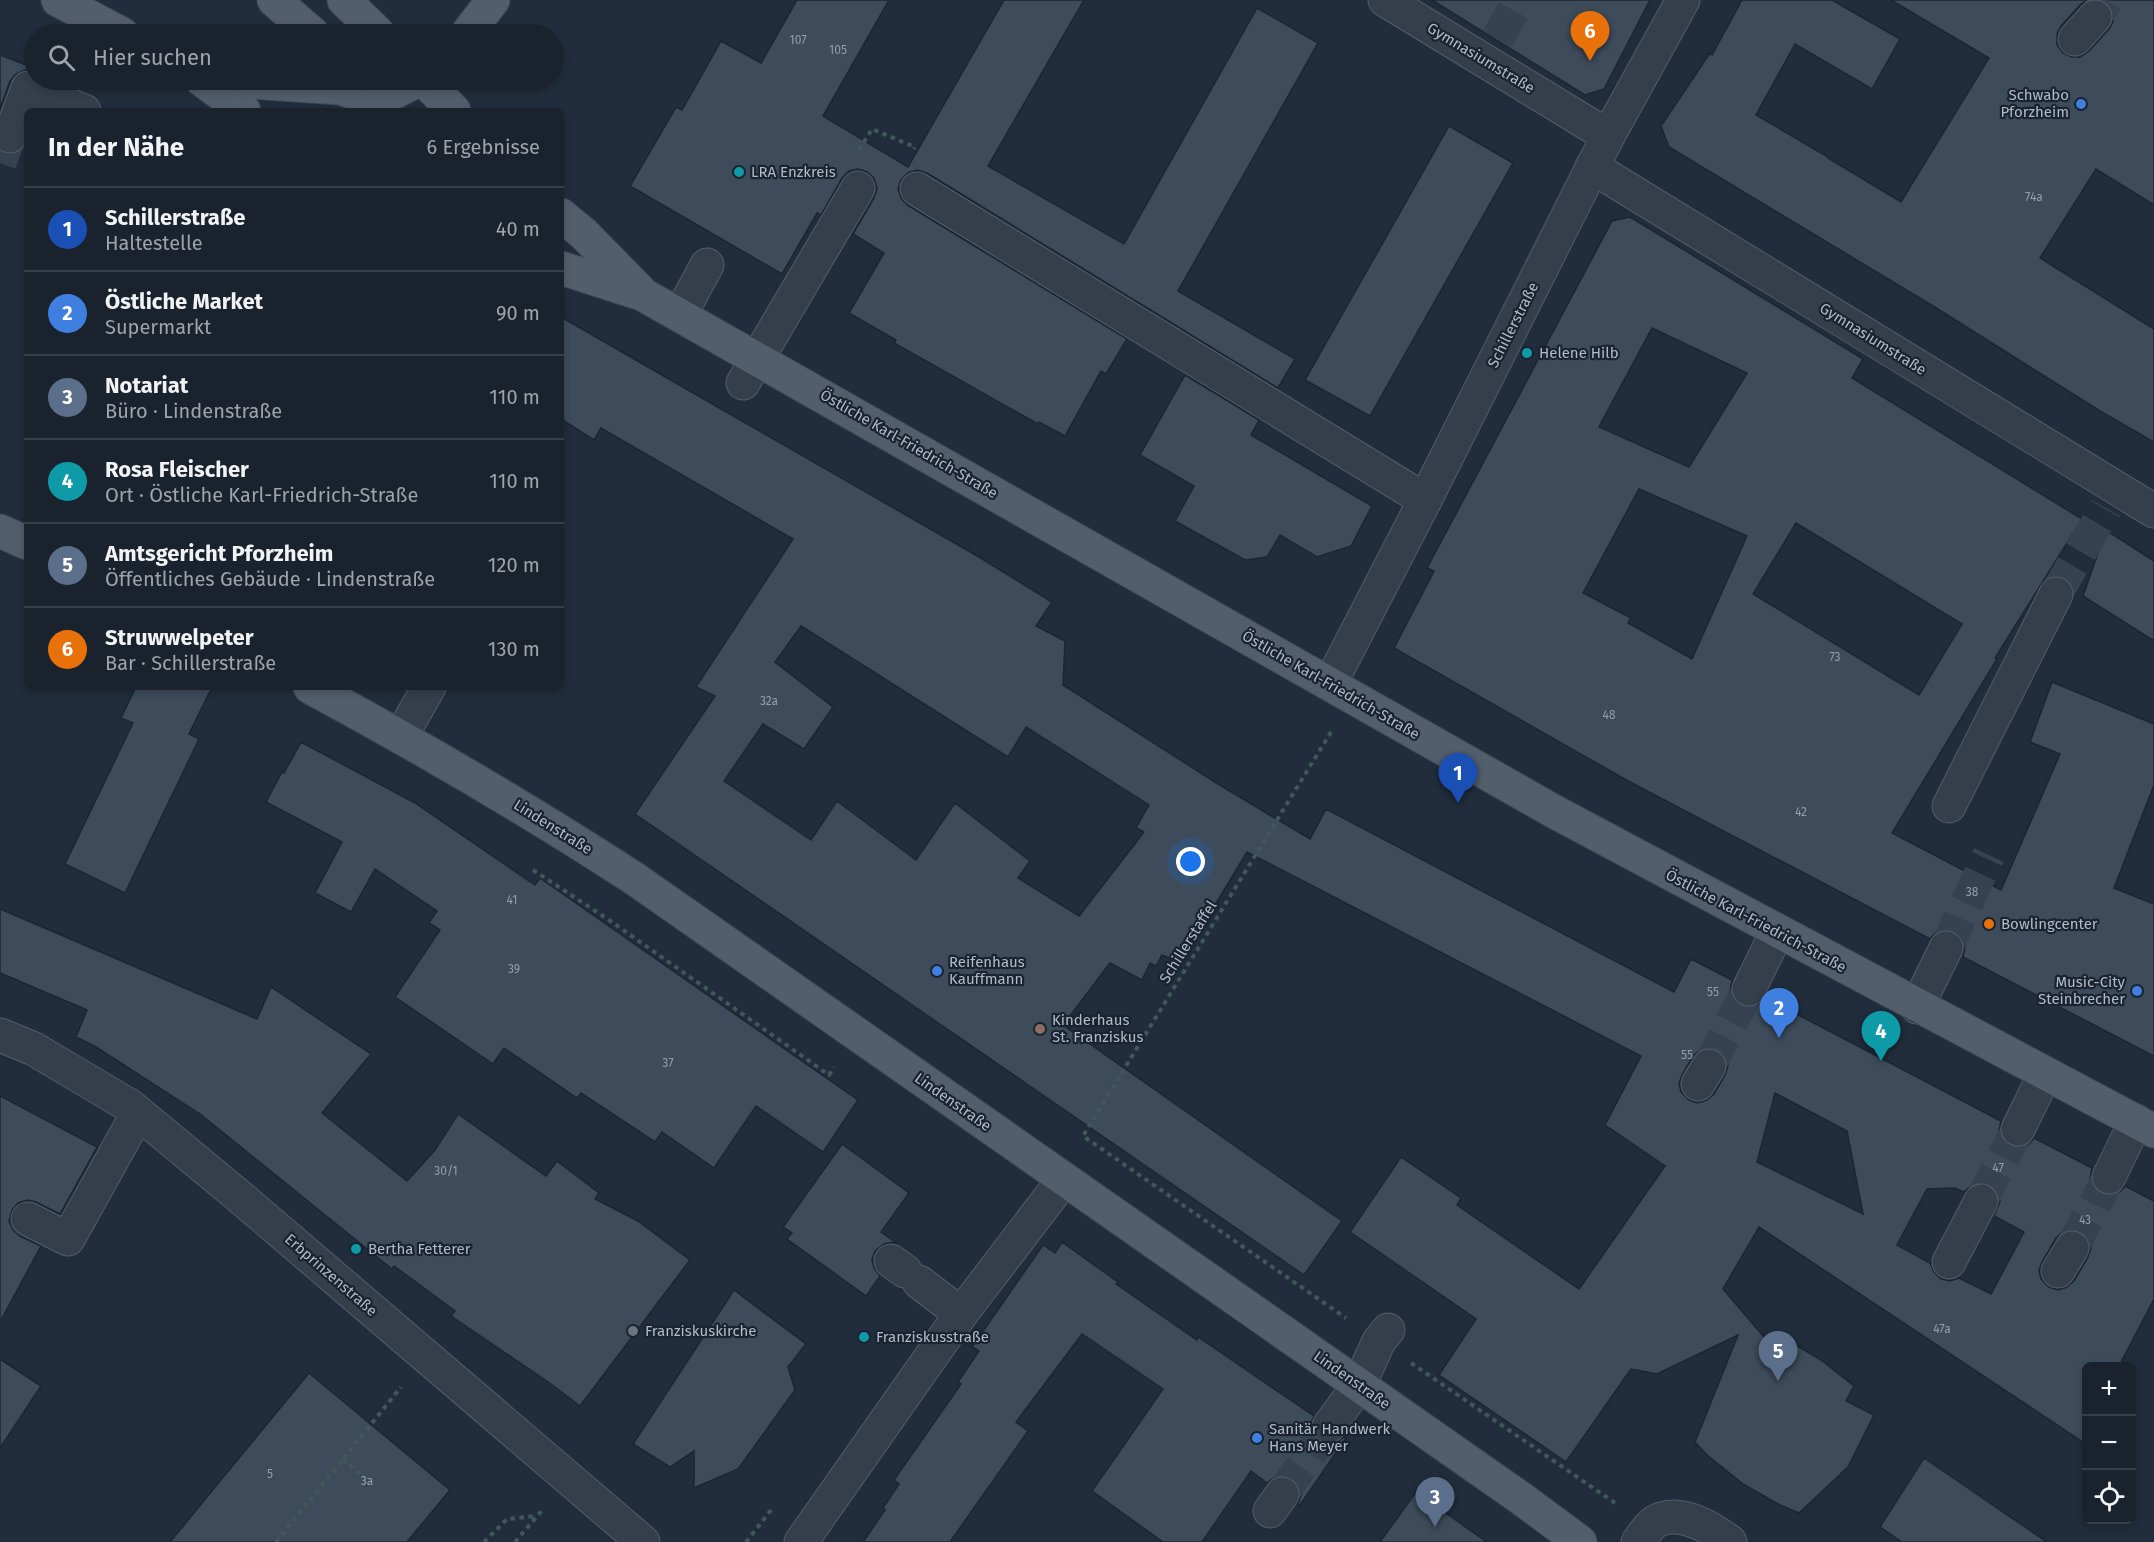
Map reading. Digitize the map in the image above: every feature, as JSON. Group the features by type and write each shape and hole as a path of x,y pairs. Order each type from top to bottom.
{"main road":[{"path":"58,0 103,24"},
{"path":"274,0 302,24"},
{"path":"344,0 369,24"},
{"path":"475,24 493,0"},
{"path":"216,90 240,108"},
{"path":"345,90 373,101 397,90"},
{"path":"434,90 451,108"},
{"name":"Östliche Karl-Friedrich-Straße","path":"564,217 584,234 642,294"},
{"name":"Östliche Karl-Friedrich-Straße","path":"564,269 642,294 680,315 751,371 1330,684 1555,812 1917,1007 2145,1126"},
{"path":"0,531 24,542"},
{"name":"Lindenstraße","path":"316,690 401,736 552,826 635,879 1580,1542"}],"street":[{"name":"Gymnasiumstraße","path":"1386,0 1492,50 1608,136"},
{"name":"Schillerstraße","path":"1330,684 1608,136 1683,0"},
{"path":"10,136 27,90"},
{"path":"33,90 77,108"},
{"name":"Gymnasiumstraße","path":"1593,167 2112,499 2154,511"},
{"path":"751,371 858,188"},
{"path":"917,189 1425,500"},
{"path":"680,315 707,265"},
{"path":"1949,806 2056,594"},
{"path":"401,736 427,690"},
{"path":"1749,989 1777,932"},
{"path":"1917,1007 1946,948"},
{"name":"Erbprinzenstraße","path":"0,1035 34,1049 130,1106 240,1197 643,1542"},
{"path":"2018,1129 2045,1074"},
{"path":"28,1219 68,1239 138,1113"},
{"path":"2109,1178 2145,1126"},
{"path":"801,1542 961,1314 1064,1179"},
{"path":"1949,1262 1981,1201"},
{"path":"905,1271 961,1314"},
{"path":"1329,1426 1359,1385 1379,1341 1388,1330"},
{"path":"1638,1542 1659,1519 1667,1518 1682,1519 1706,1526 1730,1542"}],"path":[{"name":"Schillerstaffel","path":"1083,1136 1313,760"},
{"path":"533,870 609,920 801,1056"},
{"path":"278,1541 377,1416"},
{"path":"343,1459 367,1481"},
{"path":"484,1542 507,1520 538,1516 515,1542"}],"building":[{"path":"797,0 889,0 823,116 908,167 1004,0 1084,0 988,166 1124,244 1257,8 1318,43 1178,291 1295,359 1278,388 927,173 917,170 908,173 901,180 898,189 907,205 1127,339 1106,374 1101,371 1065,436 1039,422 1038,424 894,343 896,340 849,313 884,253 853,234 877,189 874,178 867,172 858,169 849,171 842,178 821,215 817,213 782,274 630,186 676,107 682,110 721,41 761,63"},
{"path":"1432,0 1650,0 1604,89 1585,95"},
{"path":"1742,0 1832,0 1900,39 1872,89 1795,44 1756,115 1901,202 1989,58 1891,0 2088,0 2081,4 2061,26 2057,34 2057,45 2063,53 2072,57 2080,57 2088,52 2113,22 2113,12 2102,0 2154,0 2154,205 2096,169 2040,258 2154,329 2154,442 1669,147 1661,126 1710,53 1712,55"},
{"path":"0,55 24,64 24,70 16,74 10,81 0,109"},
{"path":"1449,126 1513,163 1370,416 1305,380"},
{"path":"1630,217 1863,359 1852,378 2082,519 1995,658 1997,659 1892,833 2001,890 2060,754 2030,742 2052,682 2154,724 2154,785 2114,888 2154,904 2154,1056 1963,957 1965,946 1962,938 1955,932 1944,929 1935,933 1930,939 1630,782 1394,648 1434,571 1427,568 1612,221","holes":["1652,328 1747,373 1689,467 1599,427","1639,489 1747,536 1692,659 1628,623 1631,618 1583,593","1796,523 1962,624 1919,695 1753,594"]},
{"path":"564,319 979,557 1052,602 1036,626 1065,641 1063,685 1218,784 1310,839 1326,809 1674,992 1691,959 1732,980 1730,991 1733,999 1740,1006 1751,1008 1766,998 2001,1121 1999,1131 2002,1139 2009,1146 2020,1148 2028,1145 2034,1138 2092,1168 2090,1179 2100,1194 2111,1196 2120,1192 2125,1186 2154,1201 2154,1299 2121,1362 2082,1362 2082,1441 1759,1227 1723,1289 1782,1358 1796,1345 1821,1360 1854,1386 1846,1401 1874,1415 1848,1467 1799,1513 1743,1484 1695,1442 1738,1335 1657,1374 1631,1369 1566,1462 1439,1375 1476,1319 1350,1232 1401,1157 1461,1198 1457,1205 1579,1289 1665,1166 1605,1125 1641,1056 1247,852 1180,963 1162,955 1156,966 1150,963 1142,980 1110,963 1063,1025 1342,1221 1304,1275 635,814 715,696 696,687 793,539 601,428 594,440 564,421","holes":["801,626 1008,757 1026,727 1149,805 1136,828 1144,832 1079,916 1018,878 1030,861 955,803 916,860 837,801 811,840 724,781 763,724 804,749 833,707 775,662","1710,1047 1718,1050 1725,1057 1728,1066 1714,1094 1698,1103 1689,1100 1681,1092 1679,1083 1693,1056 1701,1049","1775,1093 1847,1131 1863,1214 1757,1162","1980,1182 1989,1184 1997,1192 2000,1201 1994,1216 2024,1232 1991,1294 1959,1278 1950,1281 1941,1279 1934,1272 1930,1263 1897,1245 1927,1189 1955,1188 1964,1192","2073,1229 2081,1232 2088,1239 2091,1248 2074,1281 2058,1290 2049,1287 2041,1279 2039,1270 2056,1238 2064,1231"]},
{"path":"1185,375 1259,420 1251,435 1372,506 1351,546 1317,557 1280,535 1267,557 1245,560 1175,521 1194,486 1140,455"},
{"path":"2106,530 2154,561 2154,641 2083,596"},
{"path":"135,690 211,690 189,734 199,739 125,893 65,864 133,723 121,718"},
{"path":"301,742 415,803 535,885 540,878 858,1100 823,1152 756,1106 714,1168 662,1132 655,1142 581,1093 577,1098 504,1048 493,1064 395,997 440,930 429,923 437,911 375,869 351,912 315,893 342,842 266,802"},
{"path":"0,909 257,1019 271,987 371,1054 322,1113 407,1181 435,1150 458,1114 546,1176 557,1161 599,1193 595,1199 638,1221 690,1260 580,1406 451,1316 455,1311 394,1266 392,1269 200,1114 96,1047 76,1037 87,1010 0,973"},
{"path":"0,1096 97,1147 60,1214 27,1200 18,1203 12,1210 9,1221 13,1230 41,1246 0,1322"},
{"path":"842,1144 909,1193 881,1232 898,1244 892,1242 884,1244 875,1251 872,1260 880,1276 866,1296 787,1239 792,1233 783,1227"},
{"path":"1062,1242 1118,1282 1116,1284 1197,1340 1198,1337 1314,1416 1310,1425 1318,1441 1328,1445 1346,1438 1300,1505 1298,1504 1301,1495 1299,1487 1293,1479 1283,1475 1267,1483 1251,1471 1202,1542 1163,1542 1092,1491 1163,1389 1082,1334 1016,1422 1028,1431 950,1542 863,1542 885,1510 883,1508 899,1484 894,1480 961,1384 958,1382 979,1351 972,1347 1043,1245 1055,1253"},
{"path":"734,1290 806,1344 788,1367 795,1390 738,1469 694,1488 694,1451 670,1467 633,1444"},
{"path":"0,1359 41,1386 0,1448"},
{"path":"309,1373 450,1490 407,1542 170,1542"},
{"path":"1924,1458 2047,1542 1902,1542 1880,1527"},
{"path":"1416,1492 1487,1542 1380,1542"}],"tunnel":[{"path":"1497,39 1519,0"},
{"path":"2095,17 2107,0"},
{"path":"0,163 10,136"},
{"path":"2056,594 2106,508"},
{"path":"1946,948 1989,855"},
{"path":"1709,1066 1749,989"},
{"path":"1981,1201 2018,1129"},
{"path":"2072,1248 2109,1177"},
{"path":"1282,1494 1329,1426"}],"place":[{"name":"Struwwelpeter","path":"1590,61"},
{"name":"Schwabo Pforzheim","path":"2081,104"},
{"name":"LRA Enzkreis","path":"739,172"},
{"name":"Helene Hilb","path":"1527,353"},
{"name":"Schillerstraße","path":"1458,803"},
{"name":"Bowlingcenter","path":"1989,924"},
{"name":"Reifenhaus Kauffmann","path":"937,971"},
{"name":"Music-City Steinbrecher","path":"2137,991"},
{"name":"Kinderhaus St. Franziskus","path":"1040,1029"},
{"name":"Östliche Market","path":"1779,1038"},
{"name":"Rosa Fleischer","path":"1881,1061"},
{"name":"Bertha Fetterer","path":"356,1249"},
{"name":"Franziskuskirche","path":"633,1331"},
{"name":"Franziskusstraße","path":"864,1337"},
{"name":"Amtsgericht Pforzheim","path":"1778,1381"},
{"name":"Sanitär Handwerk Hans Meyer","path":"1257,1438"},
{"name":"Notariat","path":"1435,1527"}]}
